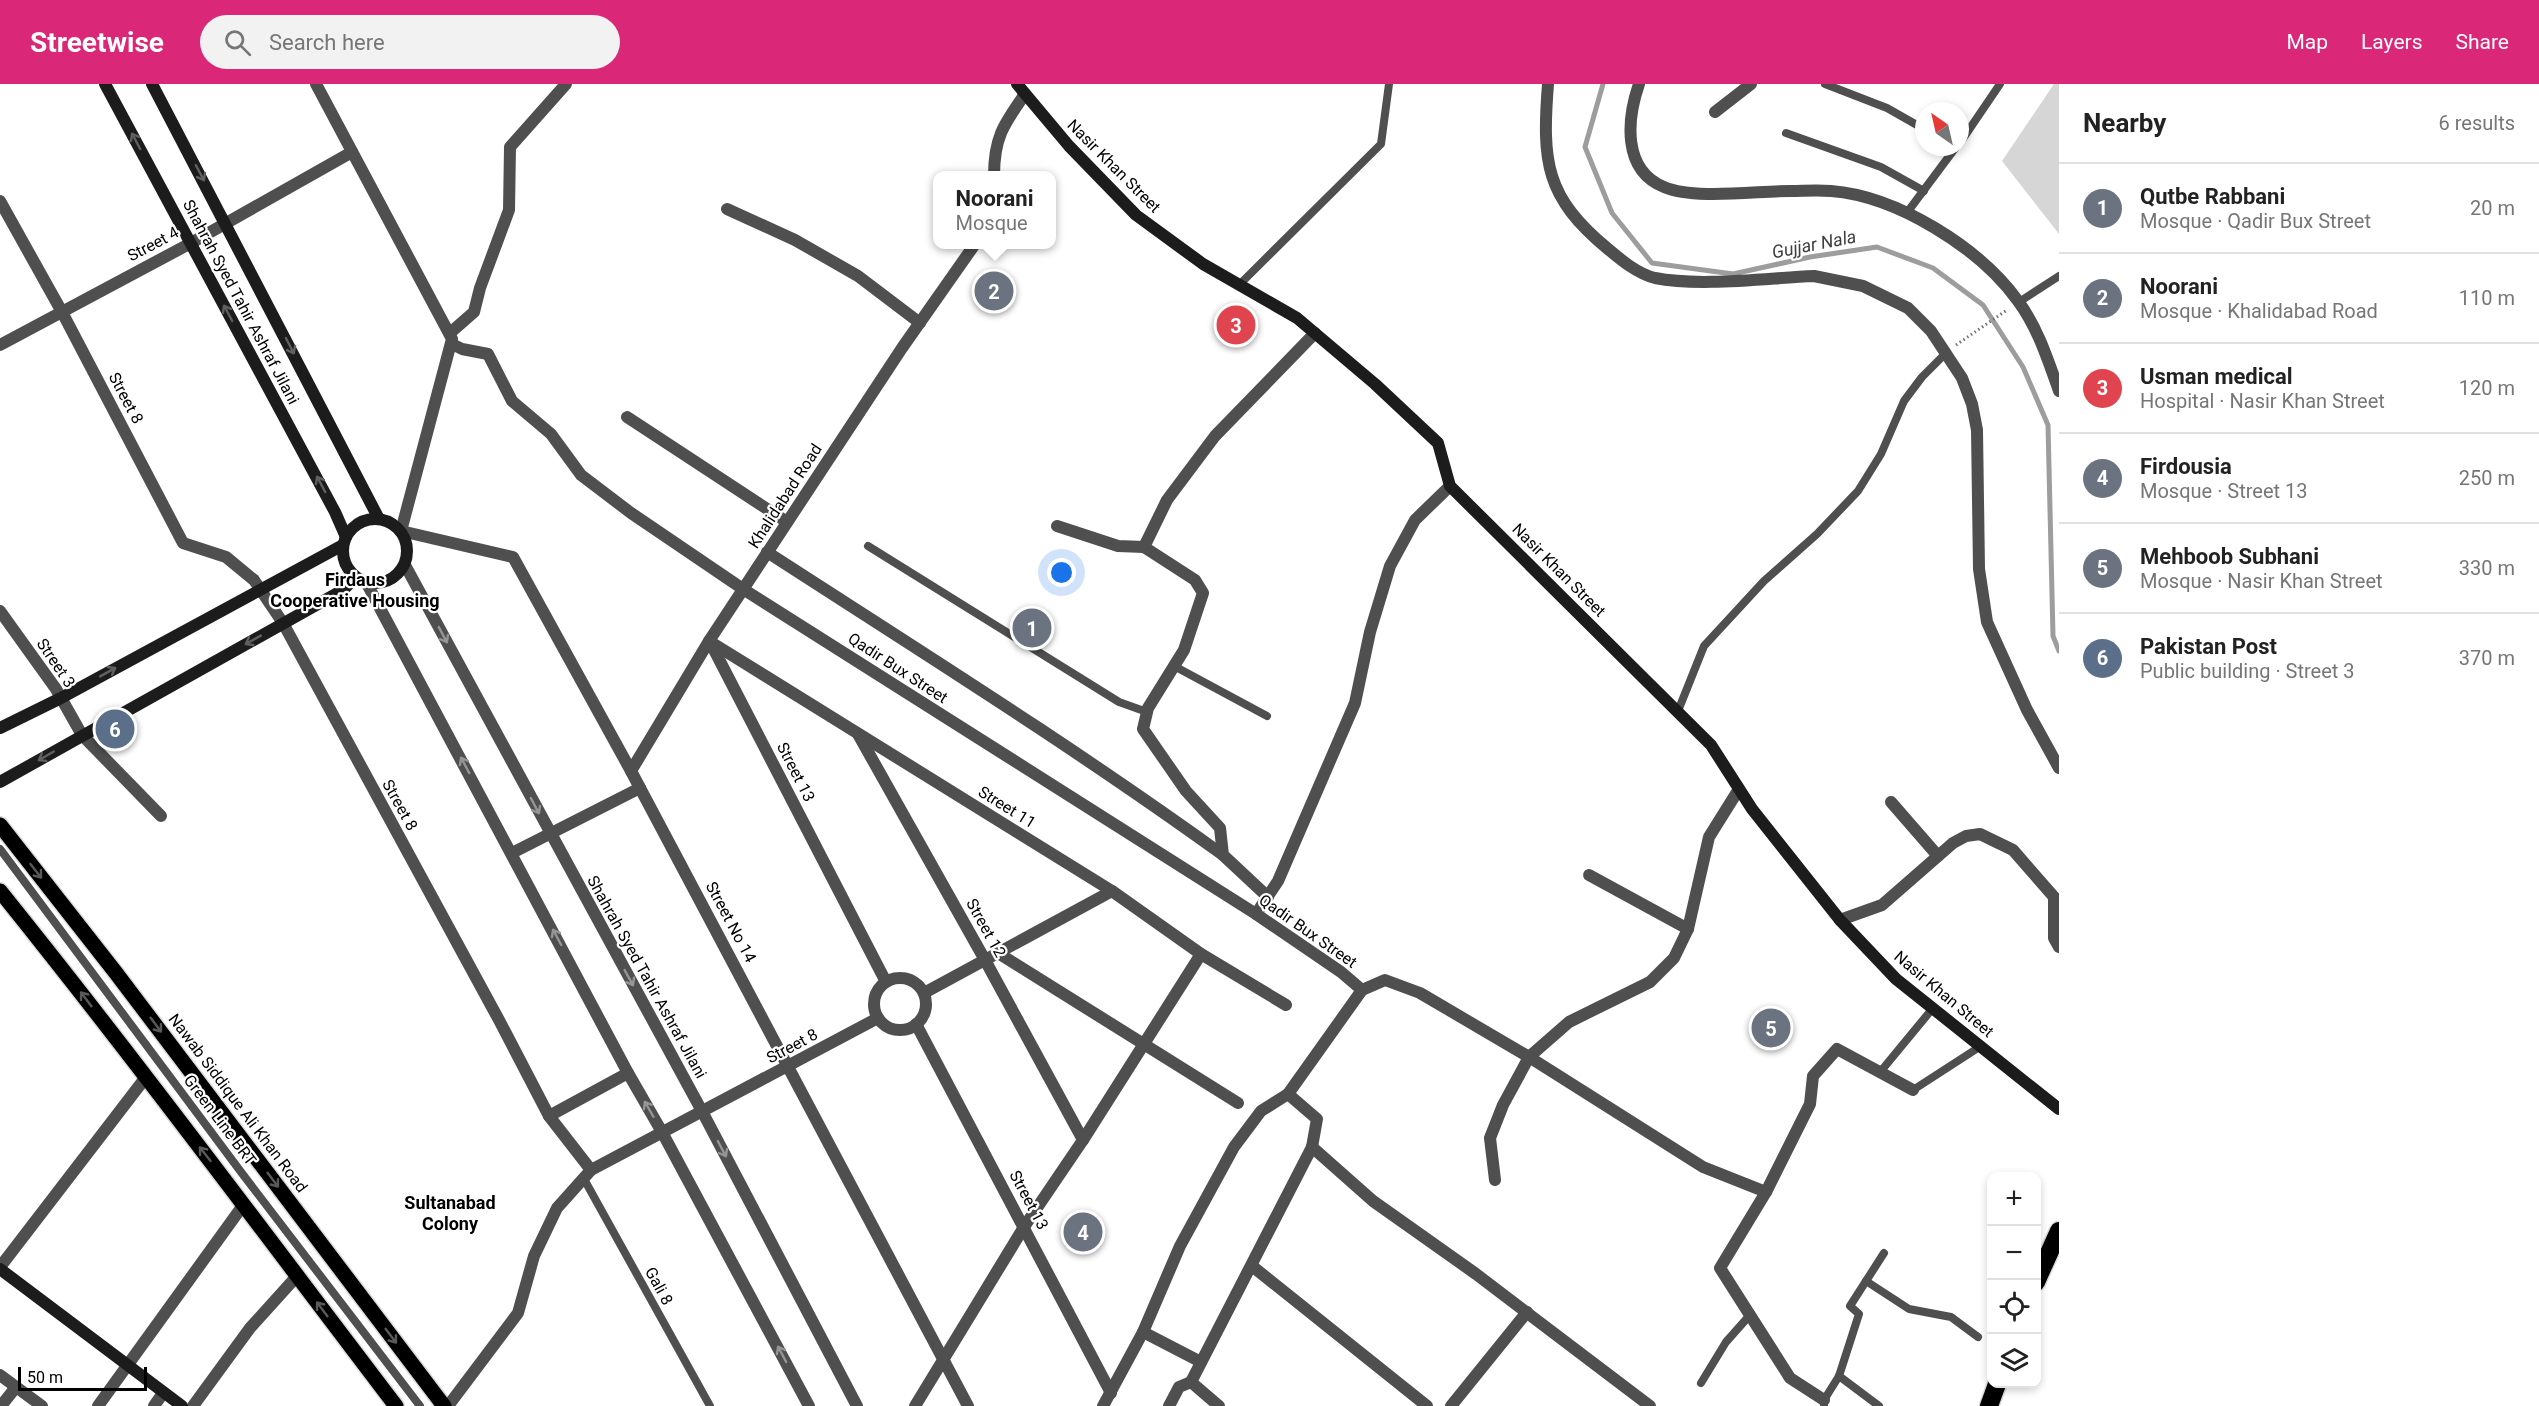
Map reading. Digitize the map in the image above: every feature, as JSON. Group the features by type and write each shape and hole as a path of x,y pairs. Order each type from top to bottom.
{"highway":[{"path":"2038,1280 2059,1231"},
{"path":"1989,1406 1995,1388"}],"main road":[{"name":"Nawab Siddique Ali Khan Road","path":"0,825 116,973 446,1406"},
{"path":"0,891 244,1204 396,1406"}],"street":[{"name":"Shahrah Syed Tahir Ashraf Jilani","path":"105,84 335,512 345,541"},
{"name":"Shahrah Syed Tahir Ashraf Jilani","path":"152,84 379,519"},
{"path":"316,84 451,339"},
{"path":"401,531 451,339 474,312 480,288 509,210 510,147 566,84"},
{"path":"1548,84 1546,154 1554,184 1572,214 1623,261 1652,277 1684,281 1814,276 1863,286 1908,308 1931,331 1947,352 1962,378 1972,404 1977,430 1979,569 1987,622 2027,710 2059,768"},
{"path":"1639,84 1630,122 1631,149 1638,166 1649,178 1663,187 1678,191 1710,193 1832,191 1878,202 1906,214 1966,248 1999,278 2019,302 2043,344 2059,391"},
{"path":"1714,112 1751,84"},
{"path":"994,171 994,151 1021,89"},
{"name":"Nasir Khan Street","path":"1021,89 1069,146 1136,215 1203,264 1297,318 1376,384 1438,443 1450,486 1711,745 1752,809 1840,920 1896,979 2059,1109"},
{"name":"Street 4","path":"0,345 191,243 352,152"},
{"name":"Street 8","path":"0,201 62,312 183,543 226,558 254,580 283,623 549,1116 588,1174 662,1132 703,1113 878,1018"},
{"path":"727,209 795,240 858,276 920,323"},
{"name":"Khalidabad Road","path":"631,771 709,640 972,249"},
{"path":"1144,547 1167,500 1215,436 1315,333"},
{"name":"Qadir Bux Street","path":"451,339 462,349 488,354 512,400 551,434 581,475 631,513 743,589 1256,914 1341,972 1362,990"},
{"path":"627,417 788,522"},
{"path":"1256,914 1278,881 1355,703 1370,632 1390,566 1415,520 1450,486"},
{"path":"0,782 361,580 377,584 388,581 405,565 408,552 401,531 390,522 379,519 362,521 353,528 345,541 343,556 347,567 361,580 512,853 628,1073 809,1406"},
{"path":"1057,526 1118,546 1144,547 1195,580 1203,592 1184,650 1147,712 1143,729 1186,791 1220,828 1223,855"},
{"name":"Street No 14","path":"401,531 513,558 631,771 968,1406"},
{"path":"0,728 61,698 345,541"},
{"path":"767,552 1171,818 1223,855 1268,897"},
{"name":"Shahrah Syed Tahir Ashraf Jilani","path":"405,565 703,1113 857,1406"},
{"name":"Street 3","path":"0,611 61,698 82,735 161,816"},
{"name":"Street 11","path":"709,640 1112,891 1201,954 1286,1005"},
{"name":"Street 13","path":"709,640 886,982"},
{"name":"Street 12","path":"858,733 1083,1140"},
{"path":"512,853 640,788"},
{"path":"1495,1180 1490,1138 1503,1105 1529,1057 1569,1022 1650,982 1674,958 1689,929 1709,837 1739,789"},
{"path":"1891,802 1938,856"},
{"path":"1840,920 1882,905 1938,856 1966,836 1980,834 2013,850 2054,897 2054,938 2059,947"},
{"path":"1589,875 1689,929"},
{"path":"924,993 1112,891"},
{"path":"998,953 1238,1103"},
{"path":"915,1406 1024,1227 1083,1140 1201,954"},
{"path":"902,978 910,980 924,993 926,1007 924,1015 916,1024 904,1030 895,1030 886,1026 878,1018 874,1000 879,988 886,982 902,978"},
{"path":"1103,1406 1143,1332 1180,1246 1233,1147 1261,1111 1288,1094 1362,990 1385,980 1420,993 1529,1057 1703,1167 1766,1192"},
{"name":"Street 13","path":"916,1024 1111,1393"},
{"path":"1824,1403 1790,1378 1720,1268 1766,1192 1810,1104 1813,1076 1837,1049 1913,1090"},
{"path":"549,1116 628,1073"},
{"path":"146,1077 0,1268 182,1406"},
{"path":"1169,1406 1179,1388 1191,1382 1312,1147 1317,1119 1288,1094"},
{"path":"1312,1147 1373,1201 1527,1312 1650,1406"},
{"path":"446,1406 518,1313 534,1256 557,1208 588,1174"},
{"path":"98,1406 244,1204"},
{"path":"1252,1266 1427,1406"},
{"path":"193,1406 250,1328 297,1276"},
{"path":"1451,1406 1527,1312"},
{"path":"1143,1332 1201,1362"},
{"path":"0,1375 42,1406"},
{"path":"1191,1382 1219,1406"},
{"path":"2,1406 16,1387"},
{"path":"154,1406 164,1393"}],"lane":[{"path":"1239,285 1381,144 1389,84"},
{"path":"1825,84 1887,108 1915,124"},
{"path":"1969,128 2000,84"},
{"path":"1786,132 1881,167 1924,191"},
{"path":"1906,214 1949,156"},
{"path":"2019,302 2059,276"},
{"path":"1678,711 1704,646 1764,581 1817,534 1858,491 1881,454 1904,401 1922,377 1947,352"},
{"path":"868,546 1119,702 1147,712"},
{"path":"1174,666 1267,716"},
{"name":"Green Line BRT","path":"0,849 241,1172 420,1406"},
{"path":"1881,1071 1933,1008"},
{"path":"1913,1090 1981,1046"},
{"name":"Gali 8","path":"588,1174 710,1406"},
{"path":"1824,1403 1839,1376 1859,1314 1850,1306 1884,1252"},
{"path":"1866,1281 1909,1309 1951,1317 1978,1337"},
{"path":"1701,1383 1726,1342 1750,1316"},
{"path":"1839,1376 1879,1406"}],"path":[{"path":"1947,352 2019,302"}],"shaded area":[{"path":"2054,84 2059,84 2059,234 2002,161"}],"waterway":[{"name":"Gujjar Nala","path":"1603,84 1585,147 1612,213 1652,263 1733,274 1810,257 1877,247 1933,268 1983,305 2023,367 2048,425 2053,636 2059,651"}],"place":[{"name":"Noorani","path":"994,291"},
{"name":"Usman medical","path":"1236,325"},
{"name":"Qutbe Rabbani","path":"1032,628"},
{"name":"Pakistan Post","path":"115,729"},
{"name":"Mehboob Subhani","path":"1771,1028"},
{"name":"Firdousia","path":"1083,1232"}],"district":[{"name":"Firdaus Cooperative Housing","path":"355,589"},
{"name":"Sultanabad Colony","path":"450,1212"}]}
